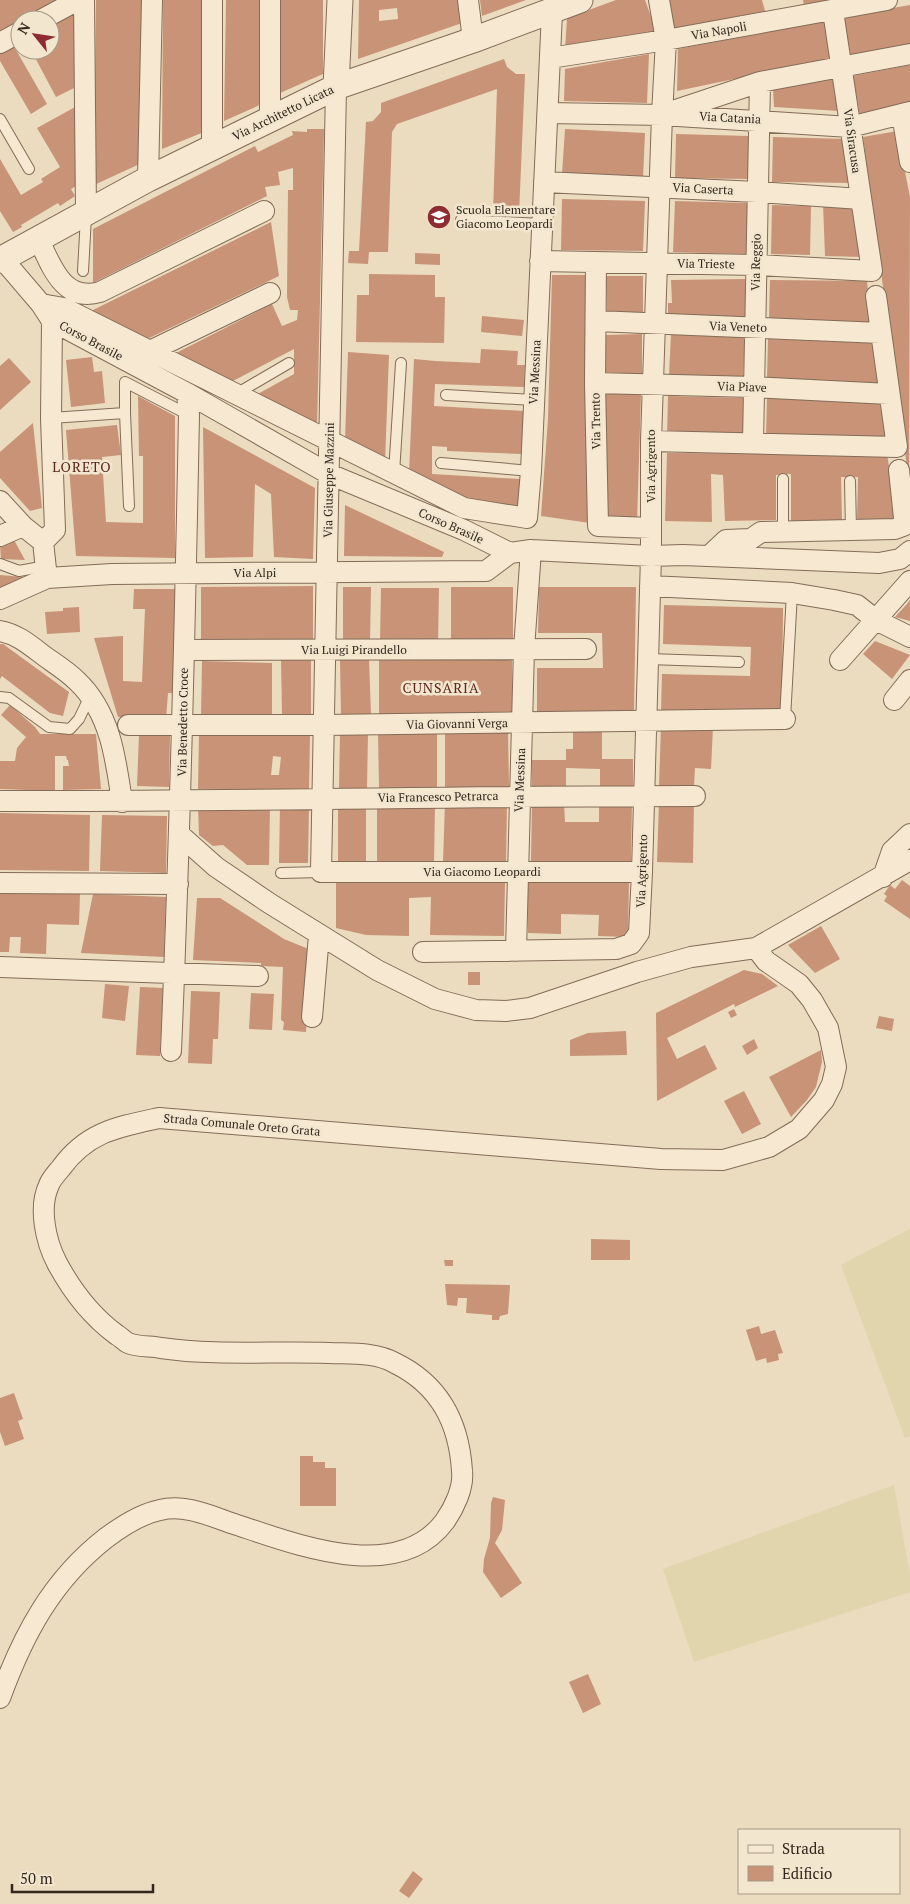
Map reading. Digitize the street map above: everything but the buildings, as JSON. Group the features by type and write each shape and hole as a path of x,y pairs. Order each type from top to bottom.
{"street":[{"path":"60,10 78,0"},
{"path":"84,0 86,212"},
{"path":"148,179 152,0"},
{"path":"212,0 212,147"},
{"path":"270,0 270,119"},
{"path":"336,88 340,0"},
{"path":"468,0 473,40"},
{"name":"Via Architetto Licata","path":"1,258 148,179 336,88 473,40 539,10 580,0"},
{"name":"Via Agrigento","path":"516,951 616,949 631,944 639,934 651,556 651,442 666,40 659,0"},
{"name":"Via Napoli","path":"550,58 666,40 887,0"},
{"name":"Via Messina","path":"329,441 464,508 527,518 531,471 550,58 539,10"},
{"name":"Via Siracusa","path":"833,11 872,271"},
{"path":"662,115 760,82 910,54"},
{"name":"Via Reggio","path":"753,443 760,82"},
{"name":"Via Giuseppe Mazzini","path":"321,872 336,88"},
{"name":"Via Catania","path":"548,113 662,115 850,127 906,113"},
{"path":"906,113 910,162"},
{"name":"Via Caserta","path":"544,182 861,199"},
{"path":"38,238 61,282 70,289 82,294 91,295 264,211"},
{"name":"Corso Brasile","path":"1,258 41,304 52,321 187,393 329,474 464,530 510,553"},
{"name":"Via Trieste","path":"540,260 756,265 872,271"},
{"name":"Via Trento","path":"596,262 595,382 598,526 651,528"},
{"path":"150,351 270,293"},
{"path":"651,442 897,447 876,296"},
{"name":"Corso Brasile","path":"41,304 64,308 329,441"},
{"path":"44,542 55,530 51,418 52,321"},
{"name":"Via Veneto","path":"596,321 881,333"},
{"name":"Via Piave","path":"595,382 889,394"},
{"name":"Via Benedetto Croce","path":"172,1050 181,801 189,415 187,393"},
{"path":"709,556 726,540 751,539 761,532 851,531 895,529 903,526 904,518 899,470"},
{"path":"0,501 23,526 44,542 47,572"},
{"path":"0,536 23,526"},
{"path":"510,553 531,550 651,556 709,556 879,563 900,559 910,552"},
{"name":"Via Messina","path":"516,951 524,649 531,550"},
{"name":"Via Alpi","path":"0,599 47,572 112,574 486,570 510,553"},
{"path":"840,660 910,581"},
{"path":"650,586 792,593 857,605 876,620 910,637"},
{"path":"0,631 26,642 77,680 97,704 115,753 122,802"},
{"name":"Via Luigi Pirandello","path":"184,650 586,649"},
{"path":"894,700 910,680"},
{"name":"Via Giovanni Verga","path":"128,725 324,725 785,719"},
{"name":"Via Francesco Petrarca","path":"0,801 122,802 322,798 695,796"},
{"path":"883,877 892,851 910,834"},
{"path":"180,835 216,867 319,935 377,970 435,999 476,1010 506,1011 530,1008 637,972 691,957 756,948 910,860"},
{"name":"Via Giacomo Leopardi","path":"321,872 642,872"},
{"path":"0,883 178,884"},
{"path":"312,1017 319,935"},
{"name":"Strada Comunale Oreto Grata","path":"0,1698 14,1659 36,1618 60,1582 98,1544 120,1528 143,1516 162,1509 190,1509 319,1550 351,1555 381,1555 414,1547 435,1534 450,1513 459,1493 463,1475 457,1434 439,1397 413,1373 393,1361 376,1355 282,1351 192,1352 128,1343 100,1322 74,1292 49,1246 46,1229 44,1206 48,1185 71,1154 92,1137 112,1128 159,1118 661,1160 723,1160 769,1148 799,1129 812,1116 824,1100 832,1084 836,1067 828,1028 812,1000 799,984 766,961 756,948"},
{"path":"423,952 516,951"},
{"path":"0,967 258,976"}],"lane":[{"path":"0,119 29,169"},
{"path":"83,271 86,212"},
{"path":"461,220 542,224"},
{"path":"235,394 289,363"},
{"path":"394,473 401,363"},
{"path":"130,506 124,413 125,382 189,415"},
{"path":"446,395 534,400"},
{"path":"51,418 124,413"},
{"path":"441,463 531,471"},
{"path":"783,479 783,532"},
{"path":"850,481 851,531"},
{"path":"0,564 19,570 47,572"},
{"path":"785,719 792,593"},
{"path":"648,659 739,662"},
{"path":"0,697 9,698 49,727 70,729 79,719 90,695"},
{"path":"281,873 321,872"}],"shaded area":[{"path":"910,1229 910,1436 905,1438 841,1265"},
{"path":"894,1485 910,1575 910,1592 694,1662 663,1569"}],"place":[{"name":"Scuola Elementare Giacomo Leopardi","path":"439,217"}],"district":[{"name":"LORETO","path":"82,467"},
{"name":"CUNSARIA","path":"441,688"}]}
